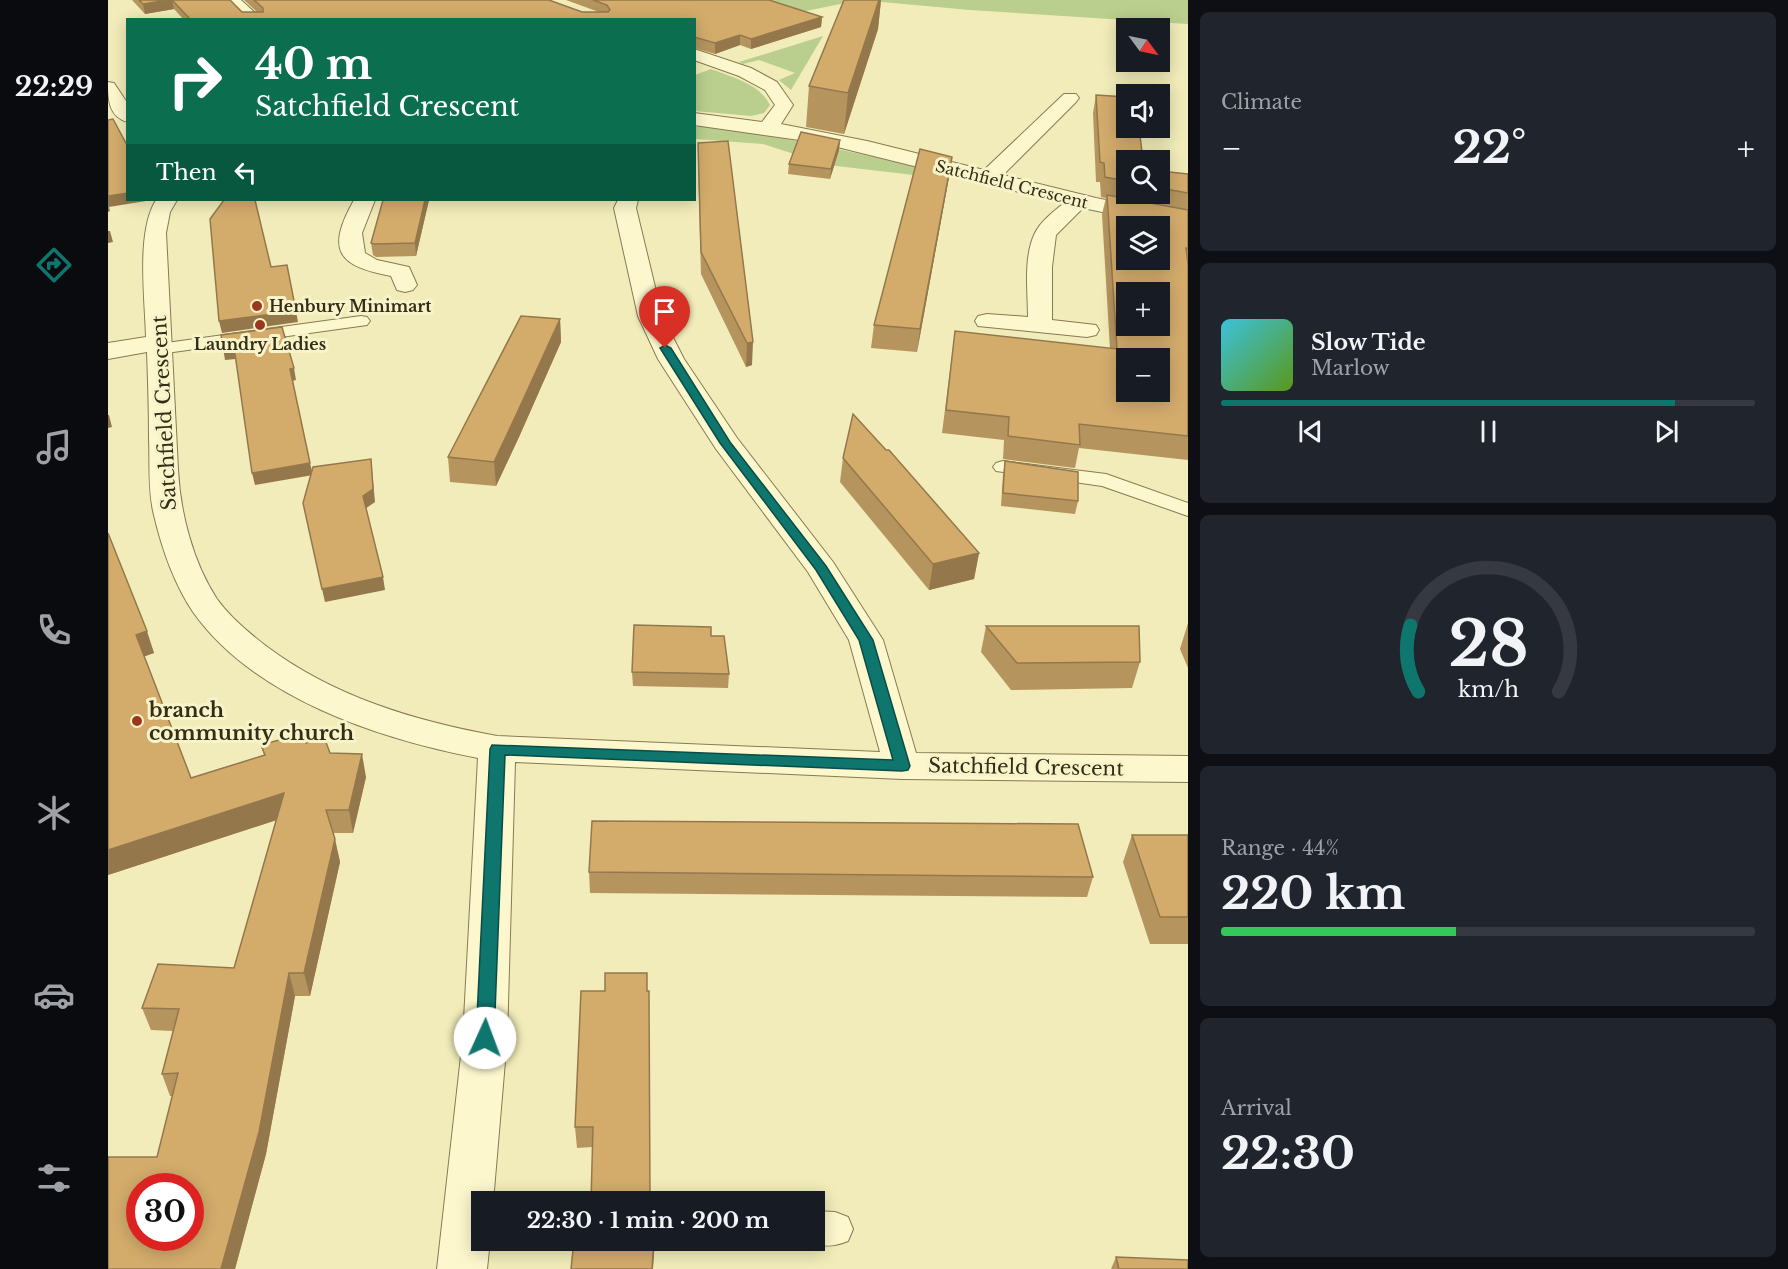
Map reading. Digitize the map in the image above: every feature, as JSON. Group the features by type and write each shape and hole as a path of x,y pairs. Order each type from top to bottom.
{"street":[{"path":"232,0 253,18"},
{"path":"696,55 746,72 771,87 784,105 779,115 767,128"},
{"path":"108,87 126,114"},
{"path":"989,177 1070,98"},
{"name":"Satchfield Crescent","path":"696,119 767,128 862,146 1078,201 1188,223"},
{"name":"Satchfield Crescent","path":"165,201 159,212 155,233 167,507 183,562 211,613 263,662 331,699 388,722 451,742 497,749 902,766 1188,769"},
{"path":"364,201 351,228 350,242 354,254 363,263 392,268 401,272 405,285"},
{"path":"628,201 624,208 650,316 671,359 726,443 822,569 866,640 902,766"},
{"path":"1040,326 1042,256 1045,235 1053,224 1078,201"},
{"path":"987,321 1087,330"},
{"path":"108,351 159,345"},
{"path":"476,1191 497,749"},
{"path":"462,1269 471,1228"}],"lane":[{"path":"159,345 361,321"},
{"path":"1003,467 1106,480 1188,510"}],"green space":[{"path":"756,0 860,0 796,13"},
{"path":"860,0 1188,0 1188,24 1170,23 1170,18 1116,19"},
{"path":"823,36 791,90 779,80 795,73 759,60 743,64 739,62"},
{"path":"711,69 736,78 760,92 770,105 764,113 751,116 696,111 696,75"},
{"path":"696,127 737,130 799,141 951,175 948,179 828,165 763,144 696,139"}],"building":[{"path":"139,0 168,0 143,4"},
{"path":"172,0 230,0 242,12 263,12 263,8 254,0 549,0 582,12 608,12 610,10 607,5 593,0 769,0 822,17 751,39 740,35 715,43 696,38 696,18 189,18"},
{"path":"844,0 879,0 848,93 809,86"},
{"path":"1096,95 1116,96 1116,138 1140,138 1142,150 1116,150 1116,179 1105,177 1104,163 1100,162"},
{"path":"113,119 126,143 126,193 108,196 108,120"},
{"path":"801,132 840,140 831,169 789,164"},
{"path":"728,141 753,342 747,343 701,252 698,143"},
{"path":"920,149 952,157 920,329 874,325"},
{"path":"1170,172 1188,174 1188,193 1170,190"},
{"path":"1107,195 1116,197 1116,204 1156,204 1188,210 1188,249 1186,248 1188,264 1188,436 1079,424 1080,445 1008,436 1009,417 946,410 955,331 1116,349 1116,402 1170,402 1170,348 1117,348 1116,336 1170,336 1170,282 1116,282 1116,334"},
{"path":"223,201 255,201 271,267 287,265 296,311 219,321 210,219"},
{"path":"383,201 425,201 415,243 371,243"},
{"path":"521,316 560,319 494,462 448,457"},
{"path":"282,327 294,368 290,369 310,463 252,473 234,347 223,348 221,335"},
{"path":"853,414 886,450 889,450 979,553 933,564 843,458"},
{"path":"371,459 373,489 363,496 383,577 322,589 303,503 313,467"},
{"path":"1005,461 1078,472 1078,501 1003,493"},
{"path":"108,533 147,631 136,635 191,778 265,755 261,745 301,734 302,730 306,743 324,737 330,753 362,754 349,810 326,810 335,839 304,973 289,973 259,1132 221,1269 108,1269 108,1157 157,1157 178,1073 162,1074 179,1009 142,1008 158,964 234,968 284,793 108,850"},
{"path":"634,625 711,627 711,636 724,636 729,674 632,672"},
{"path":"986,626 1139,626 1140,662 1017,663"},
{"path":"592,821 1078,824 1093,877 589,872"},
{"path":"1132,835 1188,835 1188,917 1160,917"},
{"path":"605,973 647,973 650,1191 591,1191 593,1127 575,1127 581,991 605,991"},
{"path":"573,1251 653,1251 652,1269 571,1269"},
{"path":"1116,1257 1188,1260 1188,1269 1119,1269"}],"place":[{"name":"Henbury Minimart","path":"257,306"},
{"name":"Laundry Ladies","path":"260,325"},
{"name":"branch community church","path":"137,721"}],"route":[{"path":"485,1038 497,749 902,766 866,640 822,569 726,443 665,348"}]}
